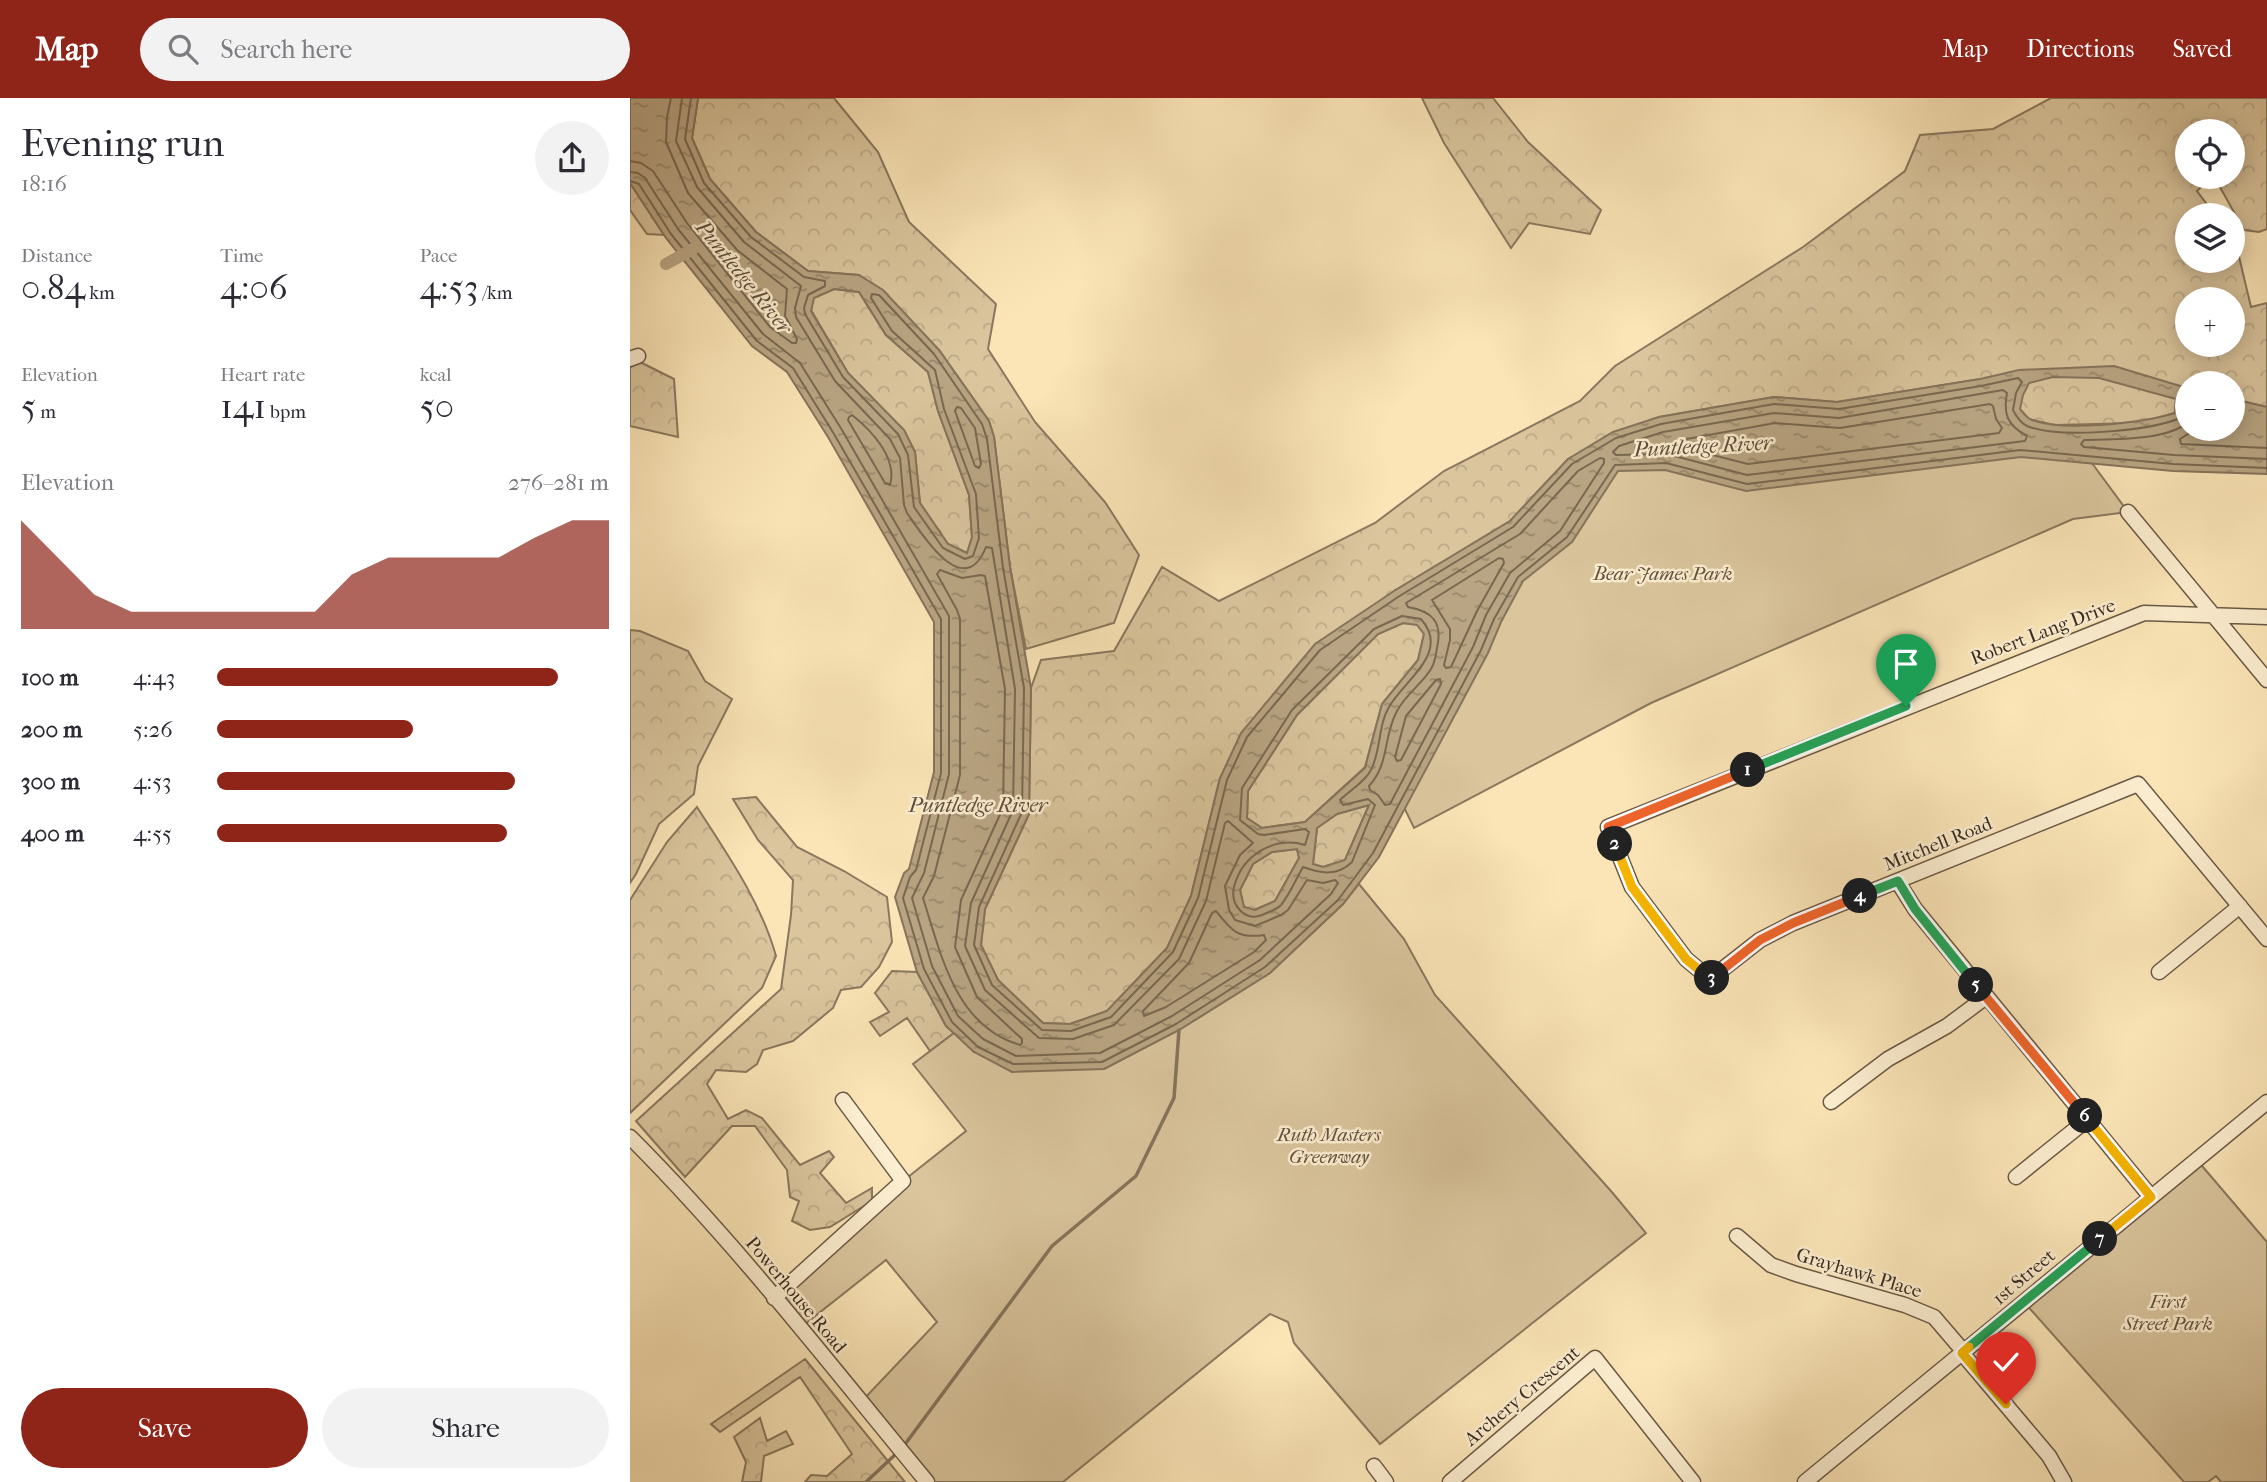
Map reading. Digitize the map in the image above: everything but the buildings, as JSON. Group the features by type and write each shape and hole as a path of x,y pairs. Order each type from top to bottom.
{"street":[{"path":"2128,512 2267,680"},
{"name":"Robert Lang Drive","path":"1608,827 2144,612 2214,617 2267,617"},
{"name":"Mitchell Road","path":"1608,827 1632,887 1686,959 1710,979 1760,940 1793,923 2138,784 2267,939"},
{"path":"1898,881 1915,909 2151,1197"},
{"path":"2159,972 2240,906"},
{"path":"1831,1102 1888,1059 1947,1026 1986,997"},
{"path":"774,1297 903,1181 842,1100"},
{"name":"1st Street","path":"1814,1479 2267,1101"},
{"path":"2016,1177 2088,1119"},
{"name":"Powerhouse Road","path":"630,1137 669,1175 927,1482"},
{"name":"Grayhawk Place","path":"1737,1236 1771,1265 1905,1305 1934,1317 2049,1455 2064,1482"},
{"name":"Archery Crescent","path":"1450,1482 1595,1358 1693,1482"},
{"path":"1374,1466 1387,1482"}],"green space":[{"path":"698,98 834,98 878,152 909,222 996,304 988,349 1035,422 1105,502 1139,555 1114,623 1026,649 1010,567 994,437 989,421 939,350 859,275 808,271 756,232 710,179 692,138"},
{"path":"1422,98 1493,98 1528,142 1601,210 1590,234 1529,223 1511,248 1444,143"},
{"path":"2051,98 2267,98 2267,229 2259,232 2245,230 2245,203 2229,203 2221,189 2245,189 2245,119 2175,119 2175,189 2199,189 2197,191 2206,203 2175,203 2175,273 2243,273 2251,307 2267,303 2267,407 2245,402 2245,371 2175,371 2175,413 2139,423 2054,425 2029,419 1980,379 1837,402 1774,397 1659,417 1568,459 1510,521 1394,591 1220,778 1191,896 1167,948 1107,1011 1070,1024 1043,1023 998,980 981,945 985,909 1029,814 1031,688 1041,660 1114,651 1162,567 1219,601 1375,523 1444,471 1580,401 1615,366 1803,247 1905,171 1920,135 1993,129"},
{"path":"630,183 664,235 647,234 630,210"},
{"path":"834,289 859,292 886,335 928,372 938,411 969,495 972,538 967,553 948,544 920,503 915,452 904,430 848,373 811,310 813,298"},
{"path":"640,362 674,379 678,437 630,426 630,367"},
{"name":"Bear James Park","path":"2086,455 2128,512 2073,519 1651,703 1414,828 1399,797 1498,589 1598,477 1631,460"},
{"path":"1403,623 1417,624 1424,634 1418,660 1382,704 1365,767 1305,822 1262,828 1247,818 1248,791 1297,715 1378,634"},
{"path":"630,630 640,631 688,651 705,681 732,699 698,766 694,794 659,824 630,883"},
{"path":"756,797 797,847 887,897 892,942 879,967 861,987 841,990 833,1008 793,1041 763,1050 757,1064 746,1072 716,1070 707,1084 728,1119 746,1110 762,1118 800,1165 829,1151 834,1157 820,1173 846,1203 872,1188 872,1201 830,1227 810,1230 792,1221 799,1201 790,1197 787,1170 755,1126 732,1126 685,1177 636,1121 781,989 793,880 758,840 733,799"},
{"path":"1369,805 1345,860 1323,867 1313,864 1317,828 1337,814"},
{"path":"697,807 752,898 770,936 776,956 762,988 630,1113 630,900 667,842"},
{"path":"1297,849 1299,858 1275,901 1254,910 1244,907 1240,890 1253,864 1272,852"},
{"name":"Ruth Masters Greenway","path":"1359,884 1404,939 1435,995 1646,1233 1380,1444 1294,1343 1288,1322 1270,1314 1063,1482 927,1482 861,1402 937,1322 886,1260 800,1328 774,1298 903,1181 966,1131 913,1064 954,1033 974,1052 1104,1069 1179,1030 1270,973 1343,904"},
{"path":"892,971 917,972 946,1026 954,1033 930,1051 907,1018 880,1036 870,1022 889,1012 875,993"},
{"name":"First Street Park","path":"2197,1160 2267,1242 2267,1482 2221,1482 2216,1476 2208,1482 2184,1482 2024,1302"},
{"path":"805,1359 905,1482 805,1482 811,1475 827,1476 852,1454 800,1377 720,1432 711,1424"},
{"path":"760,1418 767,1441 786,1431 793,1444 764,1456 761,1482 742,1482 746,1462 734,1437"}],"water":[{"name":"Puntledge River","path":"630,98 698,98 692,138 710,179 756,232 808,271 859,275 883,290 939,350 989,421 994,437 1010,567 1031,688 1029,814 985,909 981,945 998,980 1043,1023 1070,1024 1107,1011 1167,948 1191,896 1220,778 1241,733 1315,644 1394,591 1510,521 1568,459 1613,432 1659,417 1774,397 1837,402 1980,379 2019,370 2114,366 2175,384 2175,399 2099,378 2053,377 2029,383 2020,409 2030,419 2046,424 2083,426 2143,420 2175,413 2175,441 2245,441 2245,402 2267,407 2267,474 2173,471 2021,457 1746,491 1665,470 1618,471 1572,542 1523,581 1488,653 1379,857 1343,904 1270,973 1179,1030 1104,1069 1012,1072 974,1052 946,1026 917,972 895,897 904,873 909,869 934,772 934,622 828,437 787,372 752,346 666,238 630,183","holes":["834,289 859,292 886,335 928,372 938,411 969,495 972,537 967,553 948,544 920,503 915,452 904,430 848,373 811,311 814,298","1403,623 1417,625 1424,634 1418,660 1382,704 1365,768 1305,822 1262,828 1247,818 1248,791 1297,715 1378,634","1369,805 1345,860 1323,867 1313,864 1317,828 1337,814","1297,849 1299,858 1275,901 1255,910 1244,907 1240,890 1253,864 1272,852"]}],"waterway":[{"path":"666,264 693,249"},
{"path":"903,1447 1052,1246 1136,1176 1174,1098 1179,1030"},
{"path":"866,1482 898,1452"}],"route":[{"path":"1906,706 1608,827 1632,887 1686,959 1710,979 1760,940 1793,923 1898,881 1915,909 2151,1197 1962,1353 2006,1404"}]}
